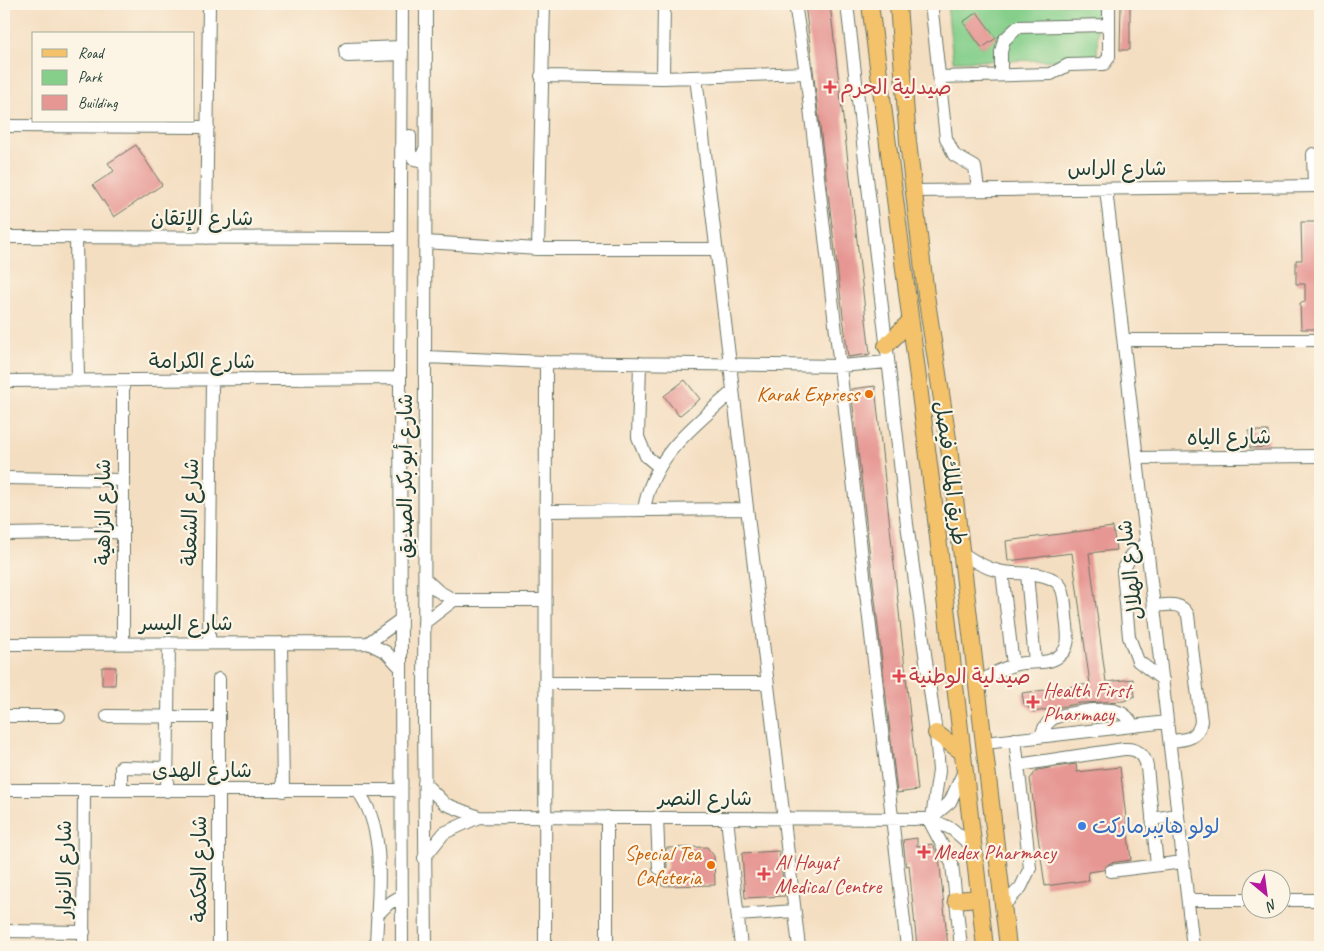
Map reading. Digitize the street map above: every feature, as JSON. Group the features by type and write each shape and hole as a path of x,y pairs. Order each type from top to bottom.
{"main road":[{"path":"871,4 884,53 901,184 905,190 915,191"},
{"name":"طريق الملك فيصل","path":"871,4 909,322 935,510 985,947"},
{"name":"طريق الملك فيصل","path":"898,4 908,142 926,295 962,553 1008,947"},
{"path":"886,346 909,322"},
{"path":"936,733 962,752"},
{"path":"956,900 980,898"}],"street":[{"path":"206,238 209,4"},
{"name":"شارع أبو بكر الصديق","path":"402,4 400,378 402,947"},
{"name":"شارع أبو بكر الصديق","path":"426,4 424,622 426,947"},
{"path":"538,249 544,4"},
{"path":"663,78 664,4"},
{"path":"795,4 806,73 907,947"},
{"path":"847,4 907,524 936,733 939,771 930,819 934,833 952,864 961,947"},
{"path":"933,4 932,12 948,144 958,158 975,167 978,189"},
{"path":"940,77 1050,74 1068,65 1104,64 1109,57 1109,4"},
{"path":"1001,75 1001,52 1004,40 1018,27 1108,25"},
{"path":"402,47 410,84 410,153 414,159 420,160 426,147"},
{"path":"541,76 663,78 806,73"},
{"path":"696,77 766,683 799,947"},
{"path":"4,126 208,127"},
{"path":"1313,154 1317,186"},
{"name":"شارع الراس","path":"915,191 1317,186"},
{"name":"شارع الهلال","path":"1106,188 1193,947"},
{"name":"شارع الإتقان","path":"4,237 401,238"},
{"path":"76,237 78,381"},
{"path":"425,242 538,249 716,249"},
{"path":"1124,340 1320,340"},
{"path":"425,358 546,362 840,366 888,362"},
{"path":"545,947 546,362"},
{"path":"640,363 638,437 646,456 658,466"},
{"name":"شارع الكرامة","path":"4,381 212,381 400,378"},
{"name":"شارع الزاهية","path":"123,381 124,644"},
{"name":"شارع الشعلة","path":"209,643 212,381"},
{"path":"644,510 649,488 658,466 680,439 732,392"},
{"name":"شارع الياه","path":"1137,458 1320,456"},
{"path":"4,478 123,480"},
{"path":"546,511 746,509"},
{"path":"4,534 123,532"},
{"path":"1147,543 1132,555 1123,571 1129,638 1138,661 1163,680"},
{"path":"962,553 981,565 1002,572 1048,577 1059,584 1063,592 1068,639 1065,650 1058,658 1013,665 990,675 978,684"},
{"path":"1002,572 1013,665"},
{"path":"1027,574 1035,662"},
{"path":"425,579 438,591 454,600 545,600"},
{"path":"424,622 454,600"},
{"path":"1154,606 1177,605 1184,608 1188,615 1201,720 1199,729 1193,736 1170,741"},
{"path":"400,620 368,643 386,652 400,667"},
{"path":"167,791 169,643"},
{"path":"281,643 283,790"},
{"name":"شارع اليسر","path":"4,644 368,643"},
{"name":"شارع الحكمة","path":"219,679 219,947"},
{"path":"545,683 766,683"},
{"path":"1041,736 1048,723 1056,717 1065,714 1114,710 1124,714 1133,726"},
{"path":"4,716 59,716"},
{"path":"107,716 219,716"},
{"path":"985,743 1168,722"},
{"path":"1003,906 1021,887 1030,868 1015,739"},
{"path":"1018,764 1133,749 1141,754 1146,762 1157,865"},
{"path":"121,790 122,767 166,768"},
{"path":"930,819 950,802 964,771"},
{"name":"شارع النصر","path":"424,783 445,804 480,817 930,819 952,829 974,848"},
{"name":"شارع الهدى","path":"4,790 401,790"},
{"name":"شارع الانوار","path":"83,947 84,790"},
{"path":"358,790 369,807 378,837 376,947"},
{"path":"1152,819 1178,815"},
{"name":"شارع النصر","path":"424,858 444,833 480,817"},
{"path":"607,817 607,947"},
{"path":"657,818 659,868"},
{"path":"727,818 741,947"},
{"path":"1111,870 1184,862"},
{"path":"376,915 388,904 402,896"},
{"path":"1188,900 1242,900"},
{"path":"1292,900 1320,900"},
{"path":"738,915 794,911"},
{"path":"4,931 84,932"}],"green space":[{"path":"947,4 1098,4 1097,60 953,61","holes":["963,22 995,38 982,48"]}],"building":[{"path":"805,4 830,4 870,354 848,357"},
{"path":"1121,4 1130,4 1130,50 1120,50"},
{"path":"977,12 996,38 982,48 963,22"},
{"path":"136,145 162,185 114,217 93,185 114,171 108,163"},
{"path":"1301,222 1320,222 1320,329 1301,329 1300,303 1305,302 1305,284 1296,284 1296,260 1302,260"},
{"path":"685,380 700,399 679,416 664,396"},
{"path":"875,386 918,790 897,793 851,389"},
{"path":"1249,431 1268,431 1268,447 1250,448"},
{"path":"1113,527 1116,550 1089,553 1106,682 1133,679 1135,696 1124,701 1081,703 1034,712 1024,704 1022,693 1090,684 1072,553 1008,561 1006,541"},
{"path":"102,667 116,667 115,685 102,685"},
{"name":"لولو هايبرماركت","path":"1076,764 1077,772 1120,767 1131,860 1110,863 1103,870 1088,872 1089,880 1045,886 1030,779 1037,770"},
{"path":"917,838 917,846 932,844 939,856 948,947 917,947 909,865 906,866 903,840"},
{"path":"707,847 714,856 715,885 662,886 661,876 667,868 666,848"},
{"name":"Al Hayat Medical Centre","path":"779,851 785,896 745,898 742,853"}],"place":[{"name":"صيدلية الحرم","path":"830,87"},
{"name":"Karak Express","path":"869,394"},
{"name":"صيدلية الوطنية","path":"899,676"},
{"name":"Health First Pharmacy","path":"1033,702"},
{"name":"لولو هايبرماركت","path":"1082,826"},
{"name":"Medex Pharmacy","path":"924,852"},
{"name":"Special Tea Cafeteria","path":"711,865"},
{"name":"Al Hayat Medical Centre","path":"764,874"}]}
